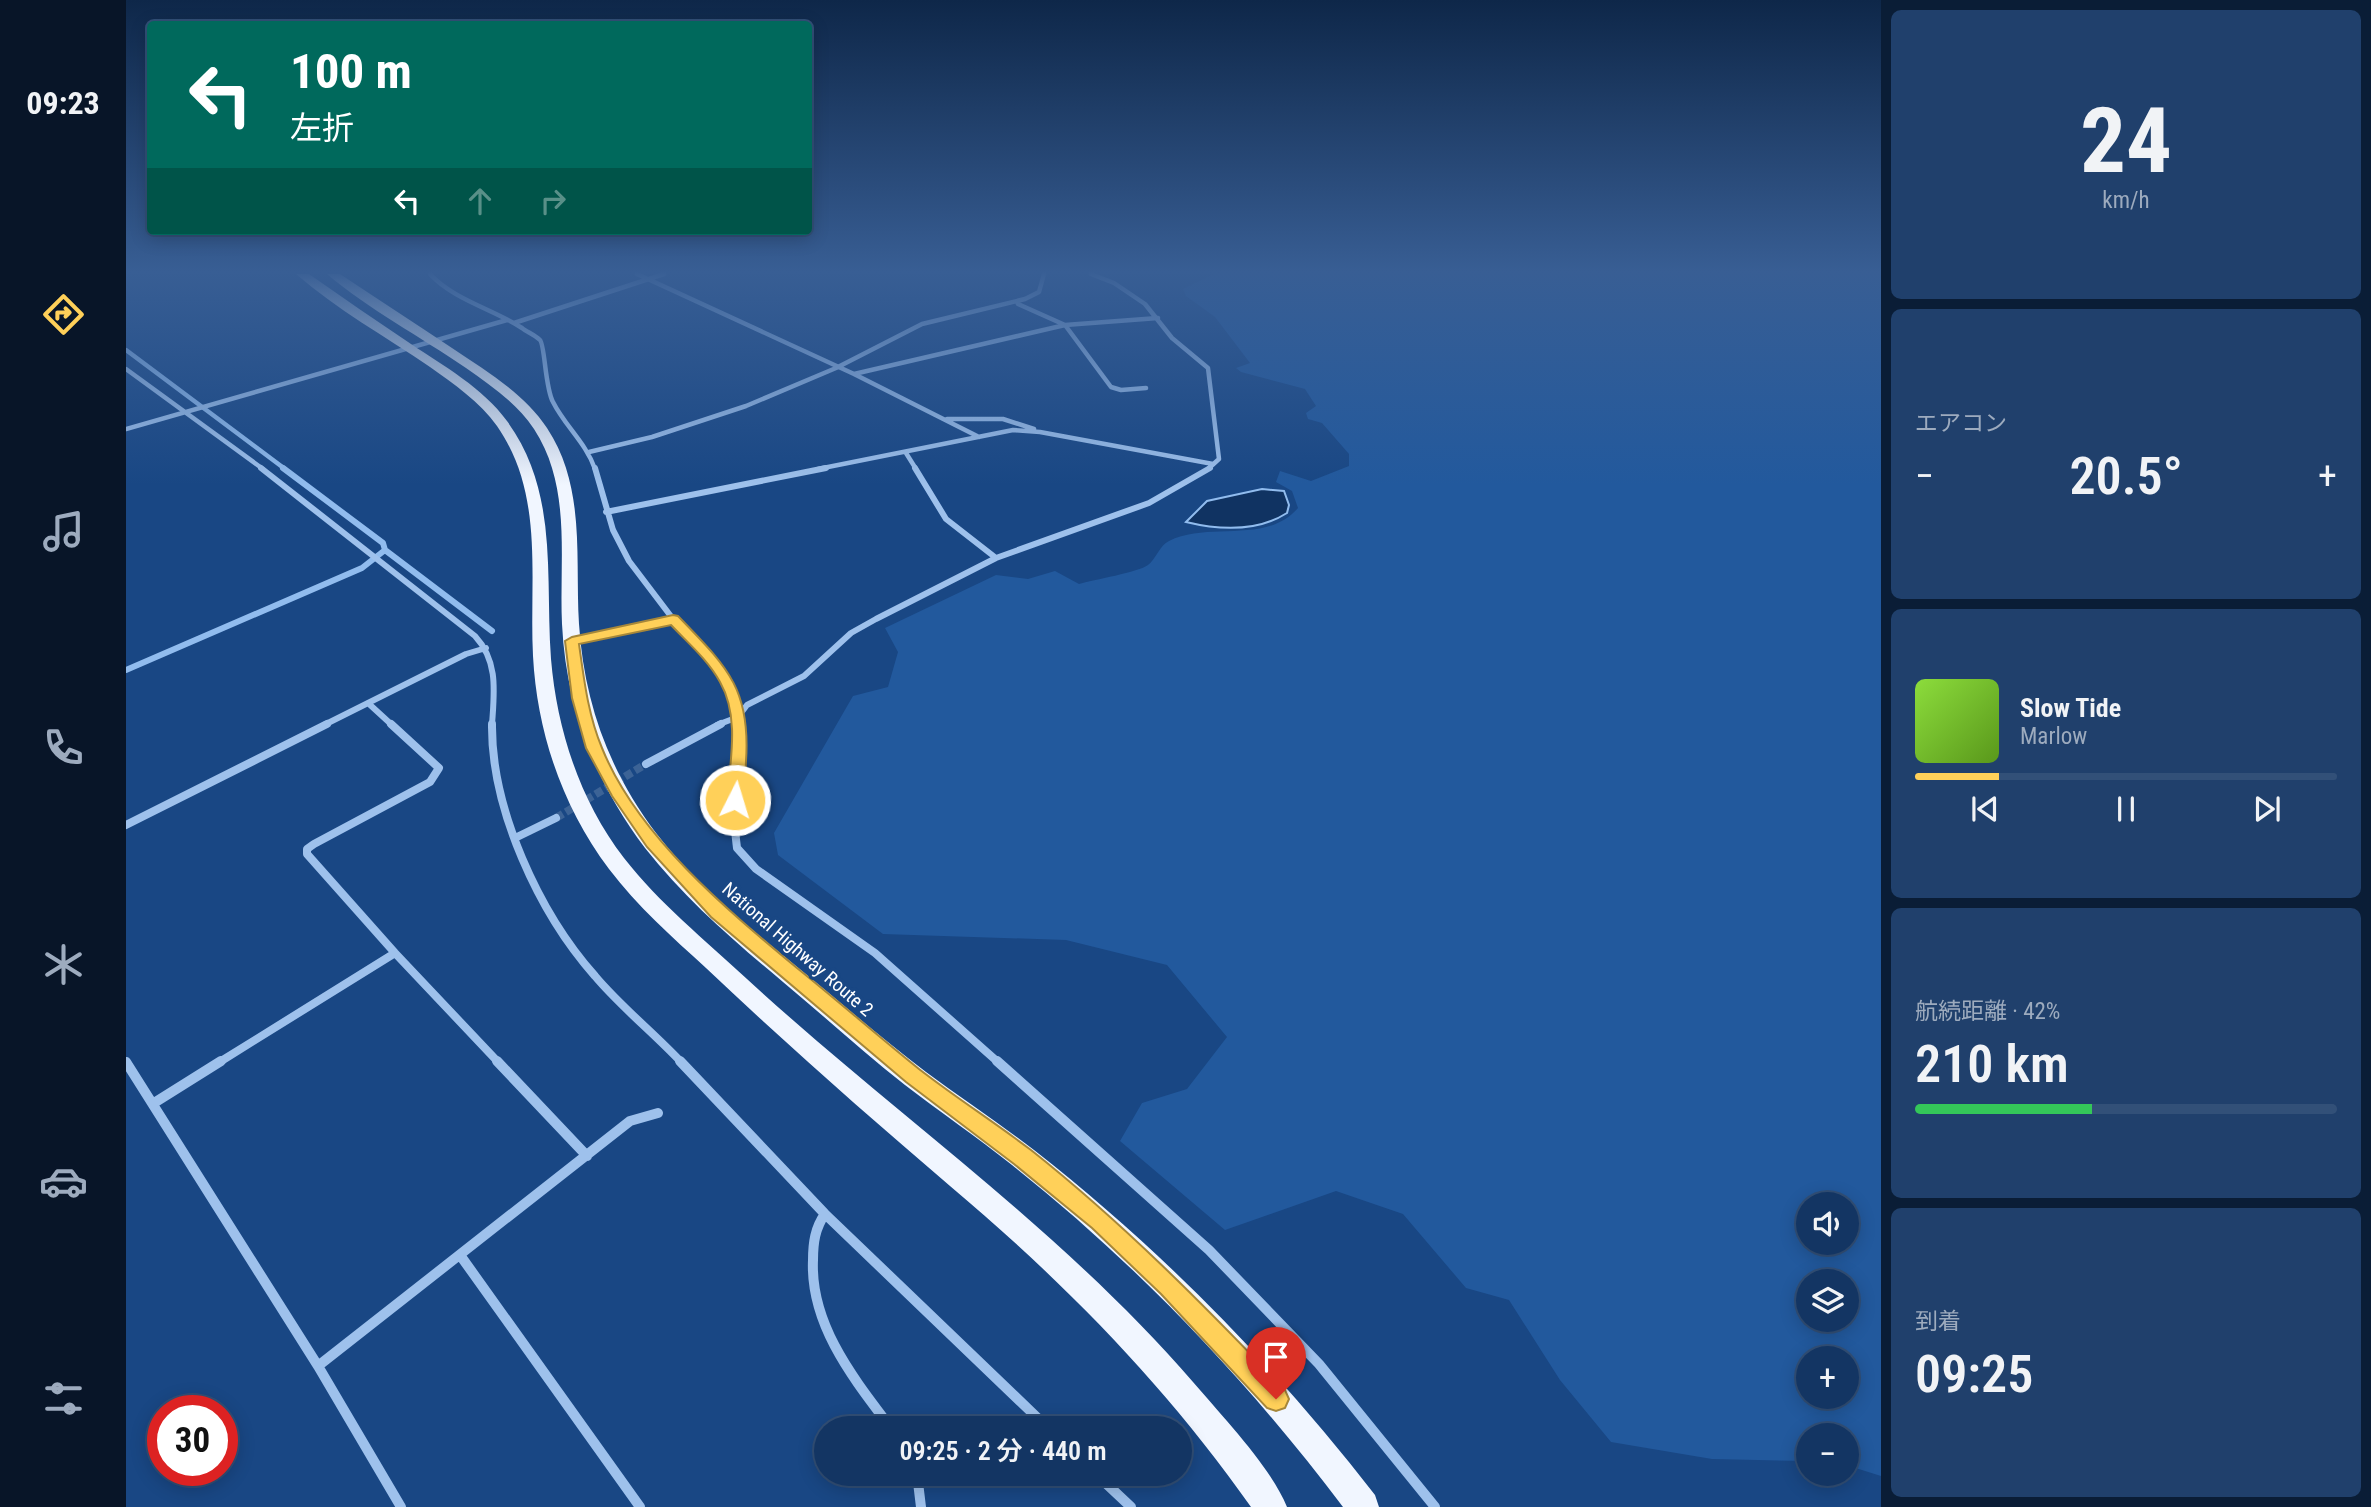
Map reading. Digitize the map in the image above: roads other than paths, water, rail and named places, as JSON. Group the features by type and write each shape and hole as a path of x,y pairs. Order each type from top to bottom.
{"highway":[{"path":"404,344 460,383 492,412 519,450 533,481 543,552 542,660 549,713 561,759 592,826 616,862 652,904 800,1043 1055,1259 1174,1384 1245,1470 1271,1507"},
{"name":"National Highway Route 2","path":"438,344 483,374 520,404 543,431 556,456 569,524 572,641 579,698 594,748 617,792 662,853 717,912 913,1076 1032,1165 1139,1258 1244,1362 1324,1454 1363,1507"}],"street":[{"path":"126,429 422,344"},
{"path":"542,344 543,367 552,401 589,452 602,488 607,512 629,561 673,619 712,660 728,682 740,733 734,822 737,848 756,869 875,953 1209,1250 1318,1364 1435,1507"},
{"path":"789,344 979,437"},
{"path":"589,452 714,417 838,367 883,344"},
{"path":"853,374 981,344"},
{"path":"1079,344 1111,387 1121,390 1146,388"},
{"path":"646,764 713,727 738,717 747,705 804,676 851,633 996,558 1131,511 1203,474 1219,459 1220,453 1208,368 1181,344"},
{"path":"126,369 263,469 475,636 486,648 495,679 492,727 494,759 504,814 529,873 568,942 591,972 667,1047 825,1214 1035,1416"},
{"path":"946,419 997,419 1025,424 1037,430"},
{"path":"607,512 1013,430 1037,430 1120,449 1183,456 1213,464"},
{"path":"906,453 946,519 996,558"},
{"path":"572,641 653,626 673,619"},
{"path":"126,825 466,654 486,648"},
{"path":"368,703 439,768 438,774 430,782 314,844 307,849 307,855 395,953 587,1156"},
{"path":"515,838 555,818"},
{"path":"154,1104 395,953"},
{"path":"126,1062 318,1366 401,1507"},
{"path":"318,1366 630,1121 658,1113"},
{"path":"825,1214 817,1224 810,1272 827,1333 857,1384 882,1416"},
{"path":"460,1255 640,1507"},
{"path":"918,1486 921,1507"},
{"path":"1109,1486 1131,1507"}],"waterway":[{"path":"126,350 285,469"},
{"path":"283,468 383,543 385,550"},
{"path":"126,670 362,568 385,550"},
{"path":"385,550 492,631"}],"tunnel":[{"path":"556,818 646,764"}]}
